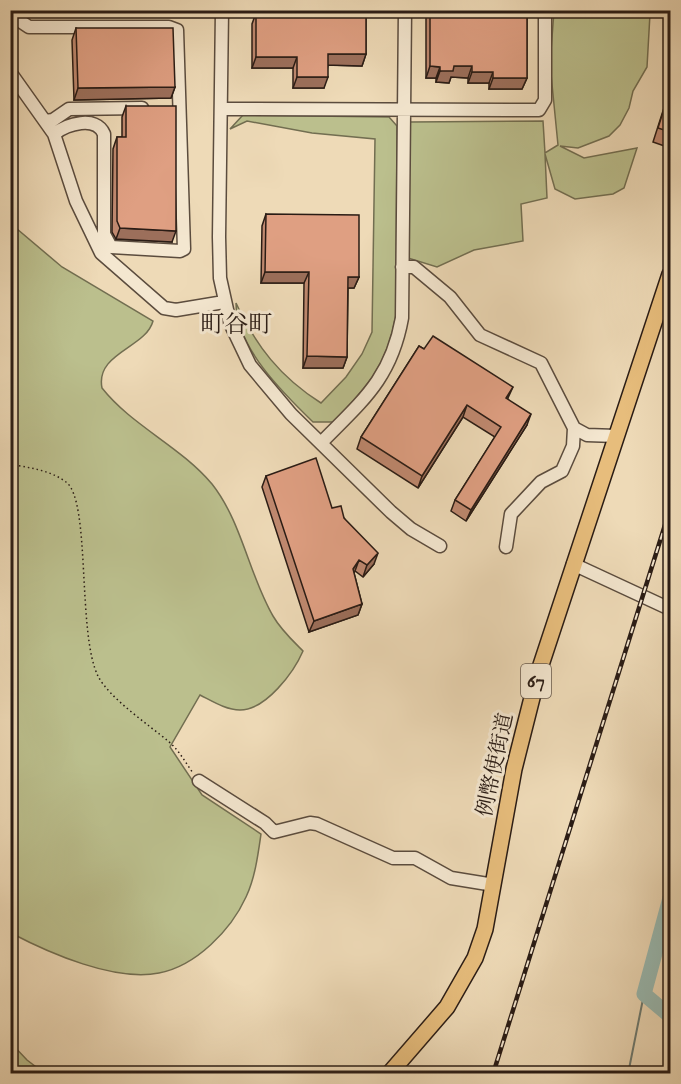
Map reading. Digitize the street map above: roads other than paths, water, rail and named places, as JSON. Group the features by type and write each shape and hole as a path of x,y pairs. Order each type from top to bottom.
{"main road":[{"name":"例幣使街道","path":"389,1074 447,1007 476,958 494,885 522,731 573,564 670,274"}],"street":[{"path":"20,10 20,21 29,27 174,27 178,33 169,107 181,159 184,249 116,249 111,247 104,234 104,134 101,127 96,124 67,124 54,134"},
{"path":"222,10 219,237 224,302 239,344 250,365 291,414 411,529 440,546"},
{"path":"321,443 362,401 389,365 402,318 405,10"},
{"path":"221,109 539,110 545,100 545,10"},
{"path":"10,72 54,134 76,201 101,253 137,287 165,308 176,310 224,302"},
{"path":"45,121 53,120 69,109 169,107"},
{"path":"402,267 414,267 450,297 480,335 541,363 574,428 573,446 562,471 541,482 511,514 506,547"},
{"path":"574,428 587,435 616,436"},
{"path":"573,564 670,609"},
{"path":"200,781 265,823 274,832 310,823 317,824 393,858 415,858 451,878 494,885"}],"waterway":[{"path":"670,898 644,994 670,1016"},
{"path":"628,1074 644,994"}],"railway":[{"path":"493,1074 670,509"}],"district":[{"name":"町谷町","path":"236,325"}]}
